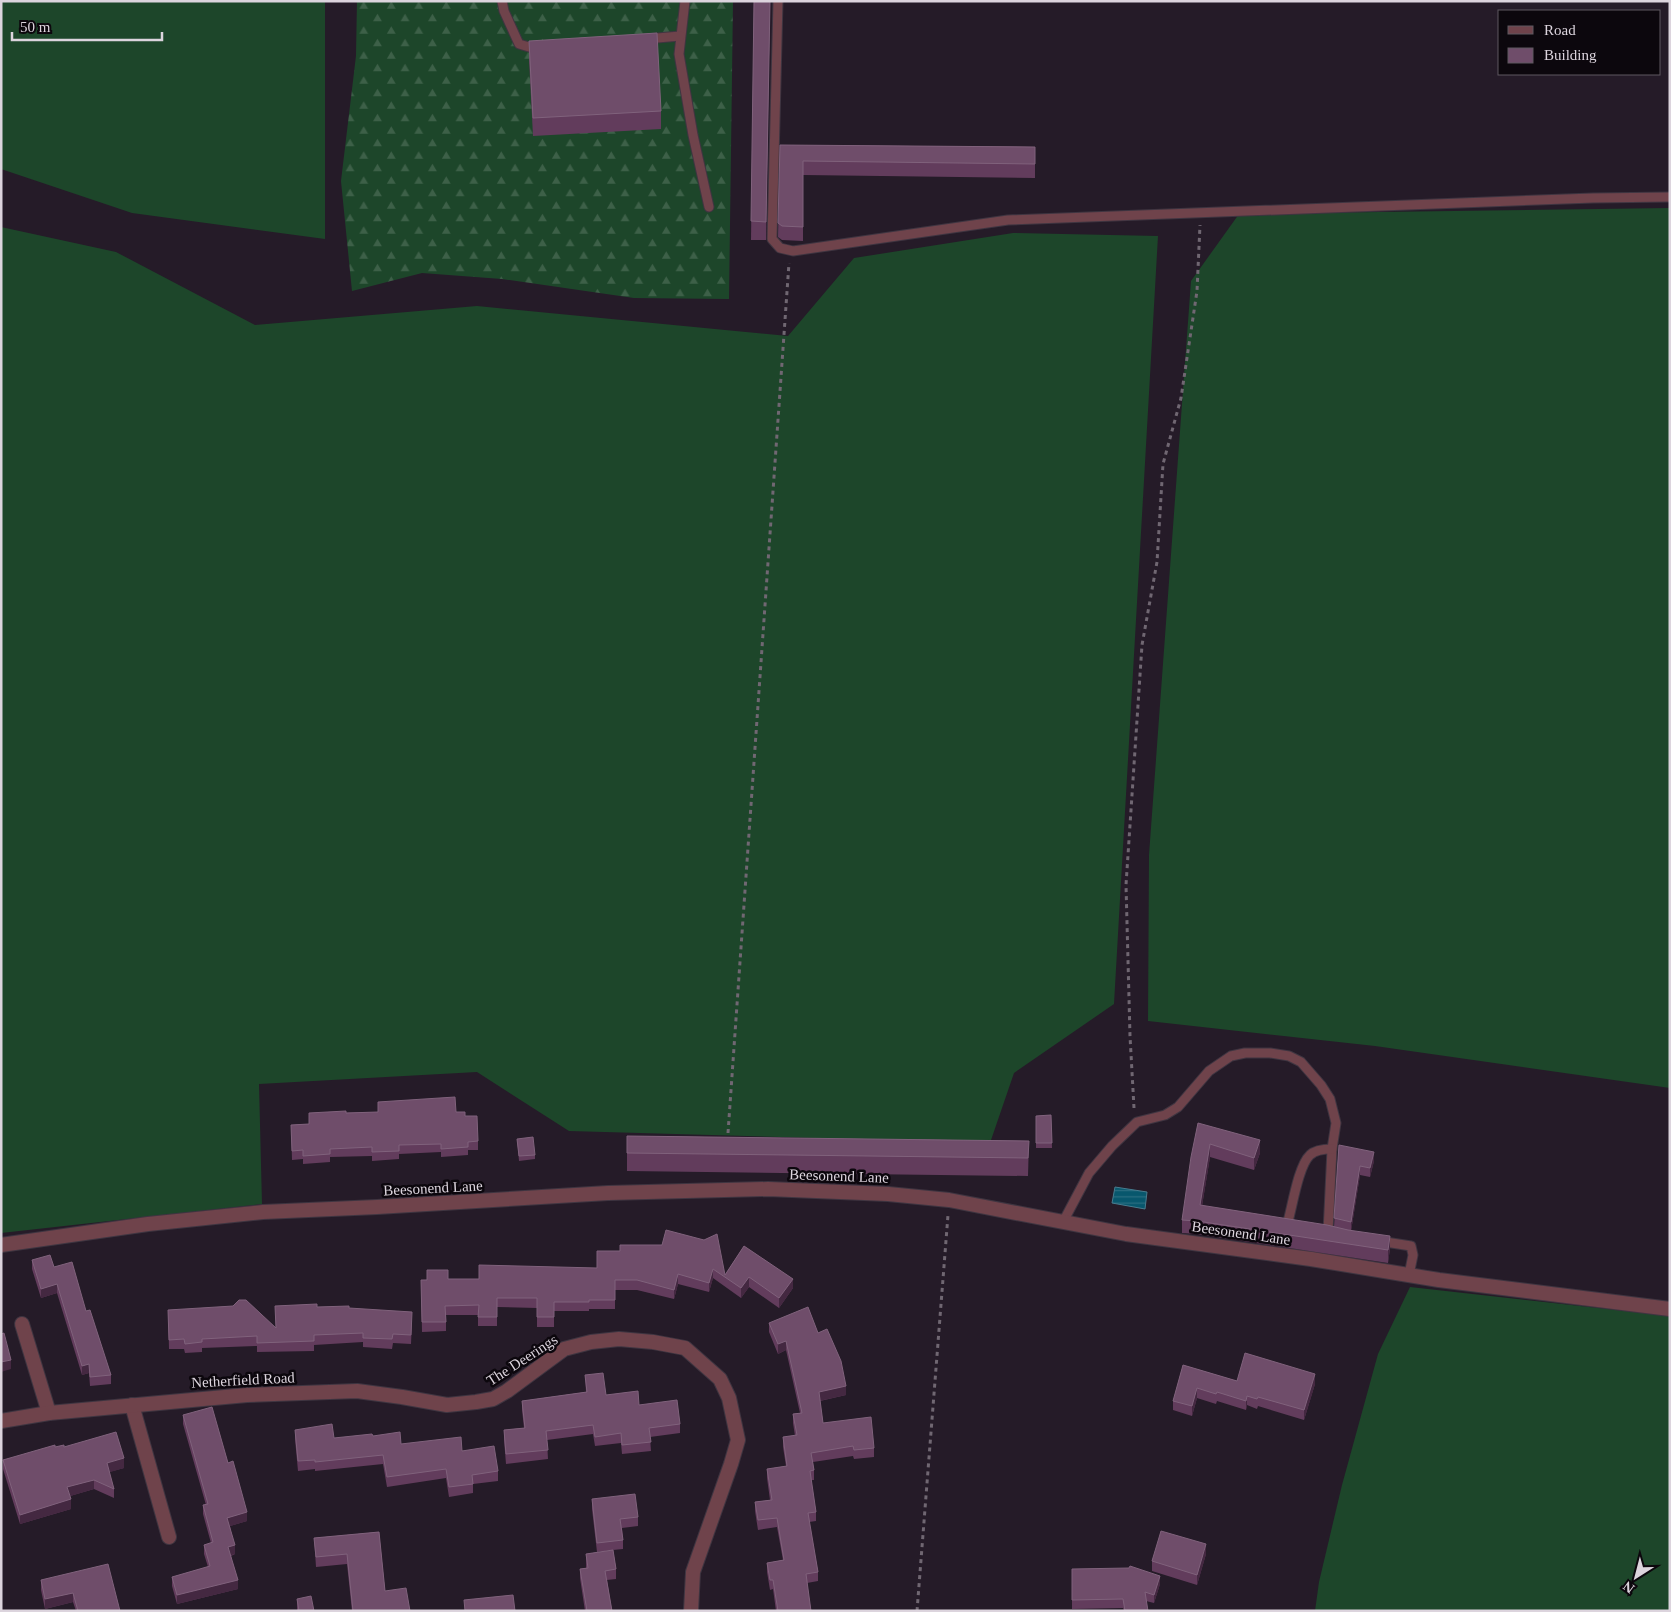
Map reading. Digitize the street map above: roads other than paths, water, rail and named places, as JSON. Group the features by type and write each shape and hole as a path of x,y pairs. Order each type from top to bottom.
{"street":[{"name":"Beesonend Lane","path":"1,1245 148,1224 263,1212 608,1193 768,1189 888,1194 949,1200 1126,1234 1409,1275 1670,1309"},
{"path":"22,1324 49,1413"},
{"name":"The Deerings","path":"357,1391 402,1396 447,1405 476,1402 493,1399 507,1391 564,1349 591,1342 619,1339 653,1342 685,1348 720,1379 729,1398 738,1440 732,1464 693,1572 691,1611"},
{"name":"Netherfield Road","path":"1,1421 49,1413 247,1395 357,1391"},
{"path":"132,1405 169,1537"}],"lane":[{"path":"502,1 504,11 519,44 538,50 547,49"},
{"path":"685,1 678,54 709,207"},
{"path":"778,1 772,239 780,248 793,251 1008,220 1593,198 1670,197"},
{"path":"632,41 680,36"},
{"path":"1063,1222 1089,1173 1112,1146 1137,1122 1165,1115 1178,1107 1209,1071 1231,1056 1245,1053 1270,1053 1289,1056 1300,1062 1321,1085 1330,1099 1336,1123 1324,1232 1338,1236"},
{"path":"1278,1224 1292,1226 1303,1164 1311,1154 1332,1149"},
{"path":"1373,1240 1411,1246 1413,1255 1409,1275"}],"water":[{"path":"1115,1187 1147,1192 1145,1209 1112,1203"}]}
